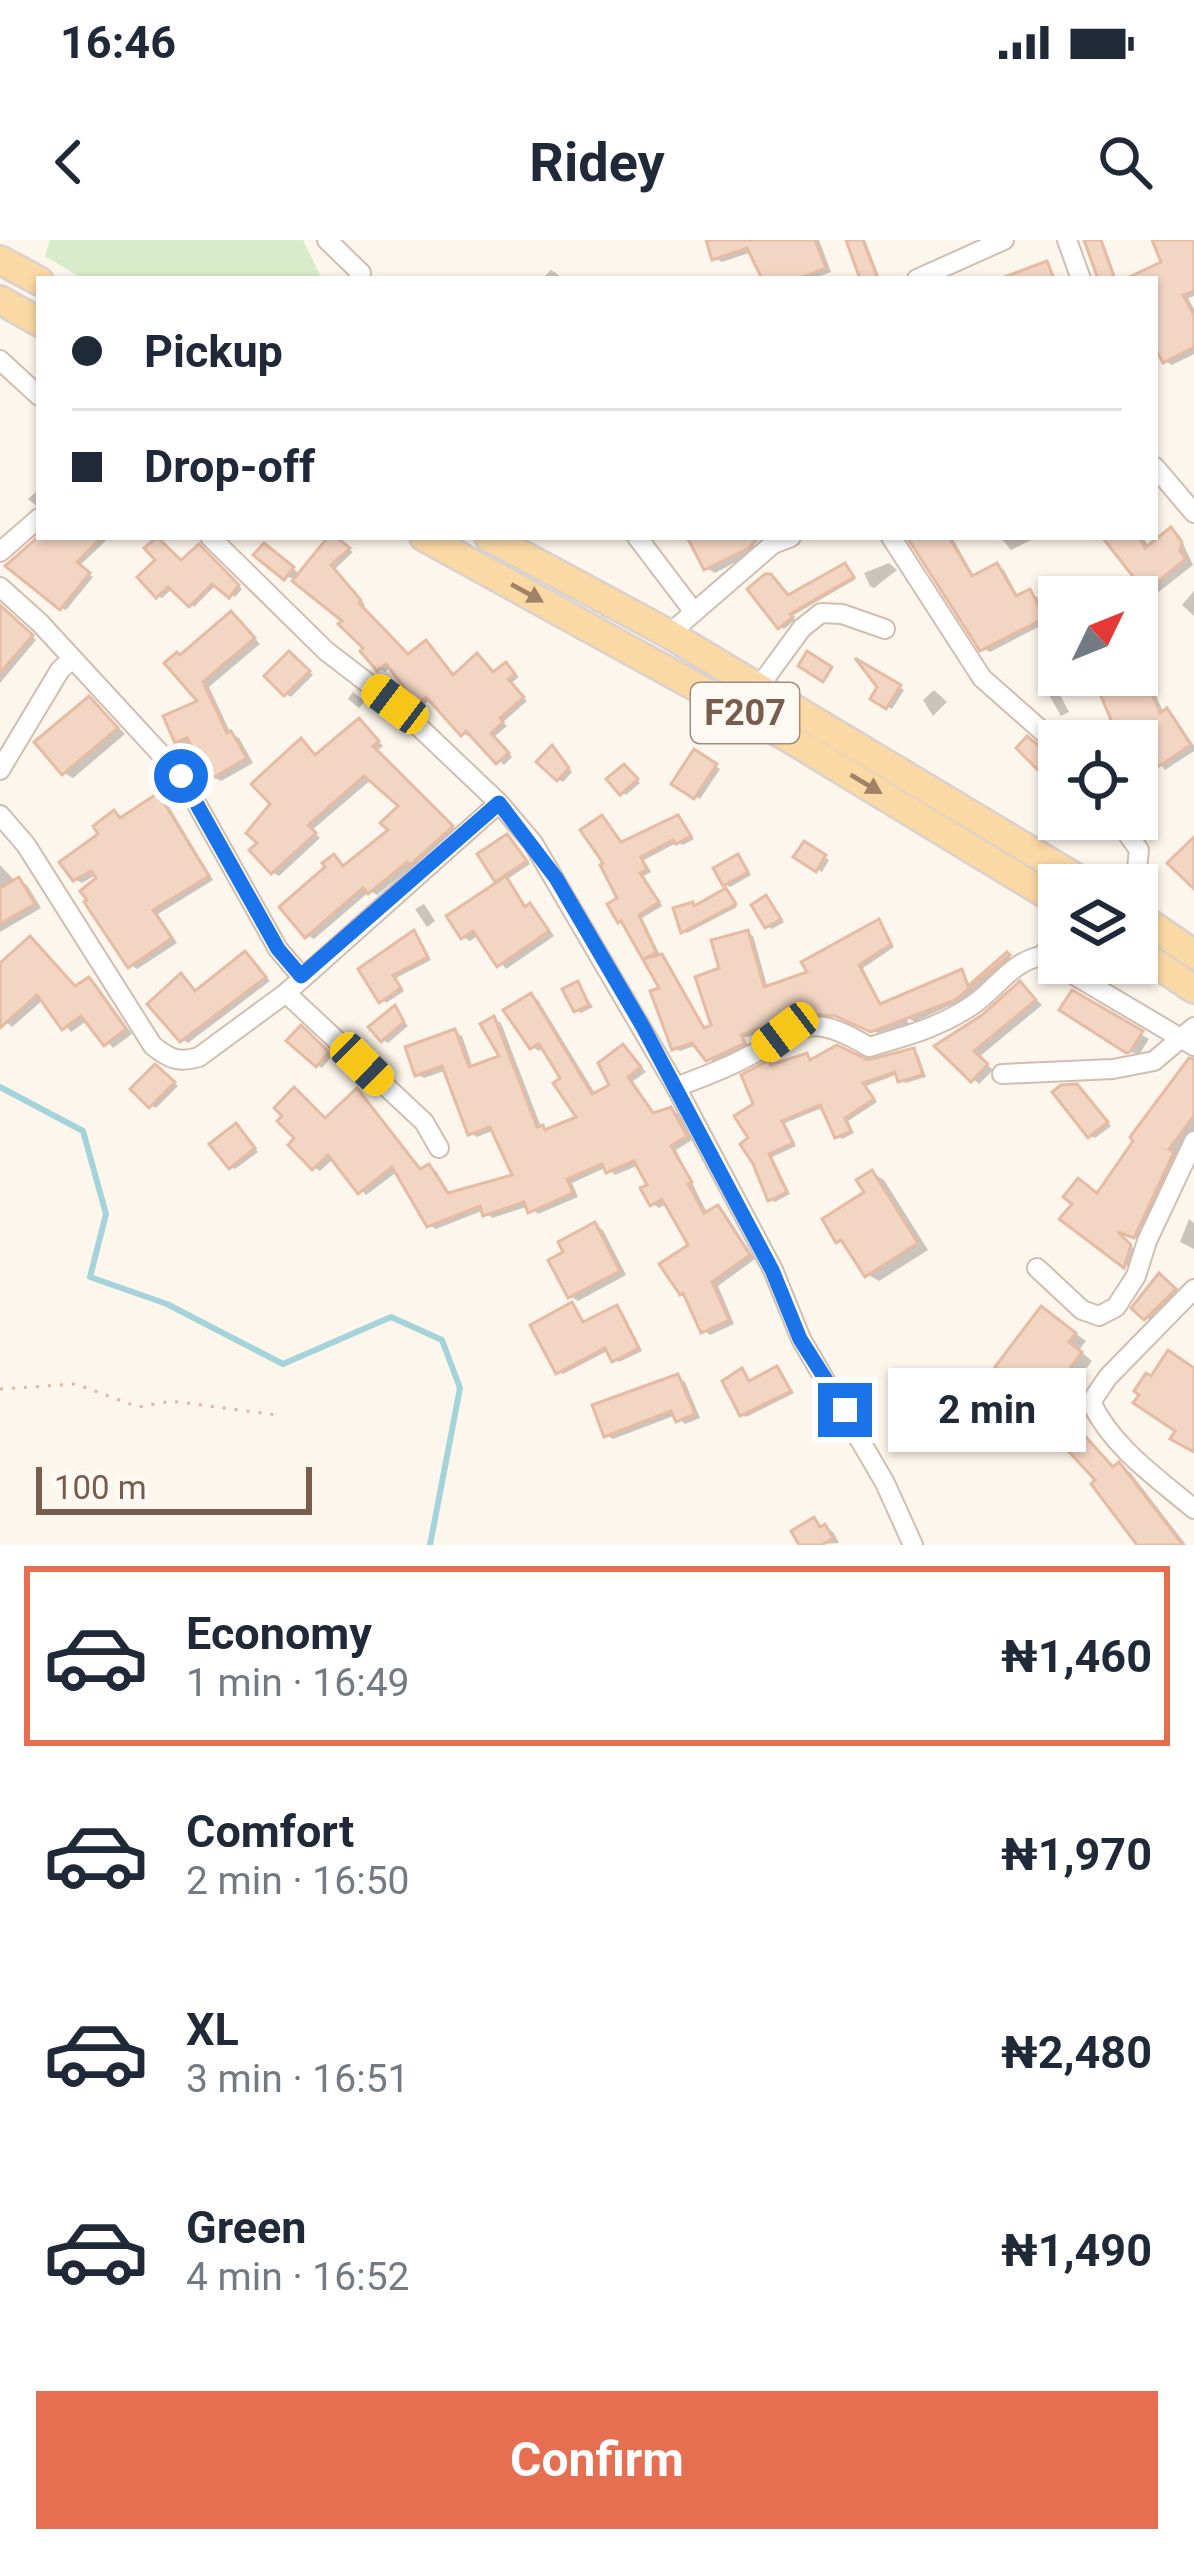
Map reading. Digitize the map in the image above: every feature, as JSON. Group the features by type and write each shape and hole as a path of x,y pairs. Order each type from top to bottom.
{"main road":[{"path":"0,260 36,279"},
{"path":"0,300 36,320"},
{"name":"F207","path":"429,540 789,738 1038,889"},
{"name":"F207","path":"506,541 1053,864"},
{"path":"1158,929 1194,954"},
{"path":"1158,965 1194,989"}],"street":[{"path":"327,240 360,276"},
{"path":"924,276 1004,240"},
{"path":"1067,240 1081,276"},
{"path":"0,360 36,393"},
{"path":"1158,471 1194,513"},
{"path":"0,552 36,521"},
{"path":"213,540 326,651 395,704 499,803 556,878 676,1087 772,1270 800,1339 885,1483 914,1545"},
{"path":"639,540 694,612"},
{"path":"668,634 783,540"},
{"path":"893,540 982,678 1038,727"},
{"path":"0,587 40,623 181,776 278,949 301,976"},
{"path":"758,688 802,628 820,613 842,614 885,628"},
{"path":"0,770 60,670 72,659"},
{"path":"0,815 26,845 153,1046 169,1059 182,1062 199,1057 286,993 499,803"},
{"path":"676,1087 732,1065 785,1032 814,1025 841,1030 868,1047 932,1029 974,1004 1024,959 1038,957"},
{"path":"1002,1073 1113,1069 1154,1061 1190,1036 1094,984"},
{"path":"286,993 424,1123 439,1148"},
{"path":"1037,1268 1082,1310 1100,1316 1116,1307 1136,1276 1147,1240 1194,1141"},
{"path":"1194,1289 1108,1377 1091,1402 1112,1436 1194,1509"}],"path":[{"path":"0,1389 76,1384 138,1407 171,1401 277,1415"}],"green space":[{"path":"50,240 303,240 321,276 78,276 45,256"}],"building":[{"path":"706,240 815,240 826,268 806,276 761,276 747,248 712,260"},
{"path":"846,240 863,240 877,276 859,276"},
{"path":"1084,240 1101,240 1114,276 1097,276"},
{"path":"1152,240 1194,240 1194,291 1183,295 1194,315 1194,347 1163,363 1158,354 1158,276 1131,276 1161,262"},
{"path":"1047,261 1053,276 1007,276"},
{"path":"1171,527 1186,559 1158,582 1158,576 1132,576 1104,540 1141,540 1145,548"},
{"path":"36,539 99,540 77,562 90,573 60,610 5,566"},
{"path":"160,540 181,560 199,544 239,585 229,598 212,584 189,607 168,587 156,598 137,577 155,560 144,548"},
{"path":"326,540 340,540 350,548 331,565 359,603 408,654 426,640 453,675 477,653 493,672 506,662 515,674 508,679 524,697 491,733 509,753 496,764 466,731 461,736 426,697 417,704 386,664 377,671 360,651 363,648 338,624 342,621 292,581"},
{"path":"689,540 757,540 747,549 704,570"},
{"path":"909,540 951,540 972,576 997,563 1016,596 1030,589 1038,604 1038,622 980,651"},
{"path":"264,543 294,567 284,580 253,555"},
{"path":"845,563 854,577 790,614 793,617 778,629 747,589 771,574 788,595"},
{"path":"0,605 33,635 0,673"},
{"path":"231,611 255,638 203,682 227,733 231,731 247,758 211,779 187,738 175,743 163,716 197,701 164,663"},
{"path":"289,651 310,671 284,696 264,676"},
{"path":"807,651 832,667 823,682 798,666"},
{"path":"855,658 901,685 886,709 870,699 877,687"},
{"path":"89,696 118,728 62,775 34,742"},
{"path":"1101,696 1153,696 1160,713 1167,708 1191,745 1158,767 1158,720 1111,720"},
{"path":"359,718 379,741 373,746 453,826 410,865 407,862 368,894 363,888 305,938 279,907 334,854 343,866 388,830 380,823 398,806 364,776 308,825 316,833 271,874 249,850 257,843 246,833 270,804 251,784 301,738 315,755"},
{"path":"1027,736 1038,745 1038,770 1016,748"},
{"path":"552,745 569,768 557,781 536,762"},
{"path":"694,749 717,764 694,799 671,784"},
{"path":"624,764 638,779 620,795 606,779"},
{"path":"158,793 209,876 153,910 172,938 128,968 80,891 96,878 91,871 73,881 59,862 98,834 93,826 114,810 120,818"},
{"path":"602,815 621,842 678,815 691,836 641,857 647,870 640,873 659,902 639,915 656,952 644,959 662,954 704,1028 711,1025 695,977 719,968 711,940 748,930 764,987 807,972 801,962 879,919 891,944 859,965 880,1004 962,969 968,986 1007,952 1010,955 955,1000 871,1032 835,1016 805,1014 741,1035 745,1043 706,1061 692,1043 672,1050 650,991 659,988 607,904 617,898 603,863 580,830"},
{"path":"507,834 527,861 495,882 477,854"},
{"path":"1194,837 1194,889 1167,863"},
{"path":"804,841 826,855 816,872 793,857"},
{"path":"738,854 748,872 723,886 713,868"},
{"path":"506,876 525,907 530,903 549,931 497,967 473,931 461,939 446,916"},
{"path":"19,877 35,904 0,924 0,888"},
{"path":"726,888 736,904 681,933 673,908 693,902 694,906"},
{"path":"766,895 781,919 765,928 751,905"},
{"path":"414,930 428,957 393,975 401,988 379,1003 358,969"},
{"path":"30,936 75,986 89,977 126,1029 104,1046 81,1016 62,1030 37,995 0,1028 0,963"},
{"path":"245,951 266,977 180,1042 147,1004 181,973 195,991"},
{"path":"578,981 589,1005 574,1012 562,989"},
{"path":"1020,981 1036,1000 974,1051 988,1064 971,1082 934,1046 982,1015"},
{"path":"1072,990 1143,1031 1130,1052 1059,1010"},
{"path":"531,993 592,1094 609,1085 598,1063 623,1044 641,1067 628,1077 653,1113 671,1107 687,1136 671,1146 692,1182 688,1184 704,1213 718,1205 750,1255 712,1282 729,1320 701,1333 683,1293 659,1264 688,1245 662,1199 650,1206 640,1188 647,1185 634,1161 606,1173 602,1164 567,1179 573,1193 528,1213 524,1202 483,1216 480,1206 427,1227 392,1167 358,1194 328,1155 312,1170 288,1145 294,1138 277,1121 282,1116 274,1108 294,1087 325,1118 357,1088 420,1169 429,1164 448,1193 512,1175 490,1127 468,1135 442,1066 415,1076 405,1047 455,1029 469,1067 499,1056 480,1024 494,1016 537,1127 543,1125 545,1130 576,1117 553,1083 560,1078 539,1044 530,1049 503,1010"},
{"path":"395,1005 404,1022 381,1042 368,1027"},
{"path":"301,1025 329,1052 316,1067 286,1041"},
{"path":"837,1045 868,1060 914,1048 923,1075 898,1082 895,1072 863,1083 874,1099 845,1118 851,1131 835,1138 820,1105 782,1121 793,1143 769,1154 787,1192 768,1201 740,1144 748,1138 734,1116 753,1104 741,1075 769,1060 771,1065 807,1053 810,1060"},
{"path":"1189,1058 1194,1059 1194,1116 1169,1149 1174,1152 1134,1238 1118,1232 1131,1245 1124,1268 1059,1219 1072,1204 1063,1197 1078,1178 1097,1193 1133,1141 1130,1137"},
{"path":"155,1064 175,1082 149,1108 130,1089"},
{"path":"1077,1084 1108,1122 1088,1138 1052,1092 1061,1085"},
{"path":"236,1123 255,1148 229,1169 209,1144"},
{"path":"872,1170 918,1243 865,1277 822,1219 864,1192 856,1180"},
{"path":"595,1222 620,1271 568,1298 548,1260 563,1252 558,1242"},
{"path":"1159,1273 1176,1289 1144,1320 1131,1308"},
{"path":"572,1302 583,1322 617,1305 639,1348 612,1362 605,1348 556,1374 530,1325"},
{"path":"1041,1306 1076,1333 1069,1342 1082,1352 1043,1404 995,1367"},
{"path":"1168,1350 1194,1368 1194,1452 1170,1439 1175,1431 1133,1403 1139,1395 1134,1391"},
{"path":"777,1366 791,1391 740,1416 722,1381 742,1368 749,1381"},
{"path":"678,1374 695,1414 676,1422 671,1411 604,1437 592,1405"},
{"path":"1074,1424 1113,1467 1119,1462 1183,1545 1137,1545 1091,1484 1095,1480 1069,1452 1074,1448 1063,1437"},
{"path":"814,1517 833,1538 822,1545 799,1545 791,1531"}],"waterway":[{"path":"0,1087 83,1131 106,1214 90,1277 167,1304 283,1364 391,1317 442,1340 460,1388 430,1545"}],"route":[{"path":"181,776 278,949 301,976 499,803 556,878 643,1027 772,1270 800,1339 845,1410"}]}
